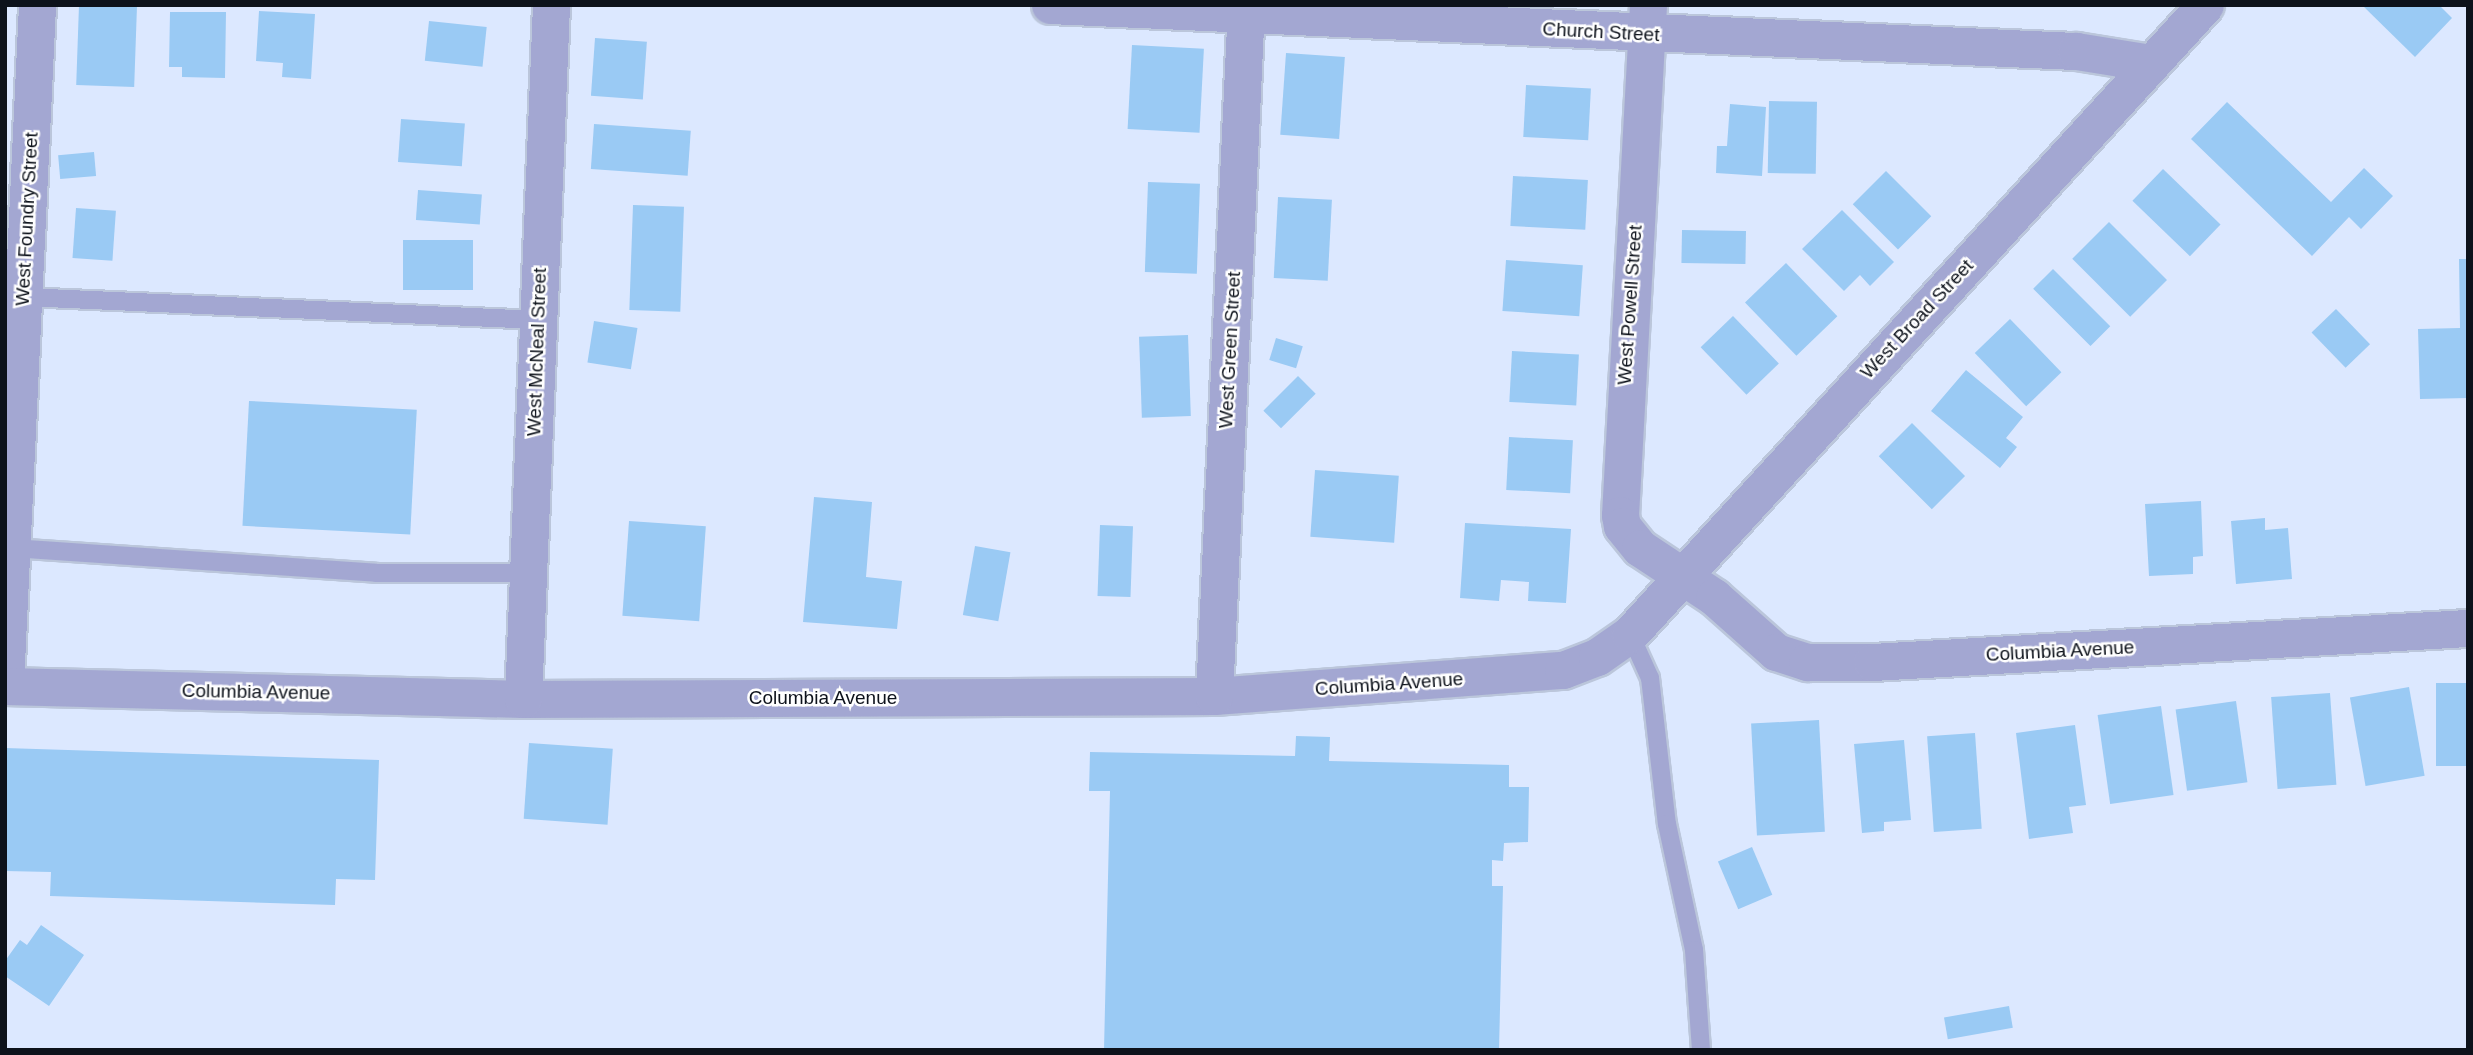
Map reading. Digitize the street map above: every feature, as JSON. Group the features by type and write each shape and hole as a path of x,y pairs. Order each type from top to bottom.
{"street":[{"name":"West Foundry Street","path":"5,685 37,5"},
{"name":"West McNeal Street","path":"523,699 551,5"},
{"name":"Church Street","path":"1050,5 1648,20 2076,51 2151,63"},
{"name":"West Broad Street","path":"1630,634 1681,575 2205,5"},
{"name":"West Green Street","path":"1214,696 1245,10"},
{"name":"West Powell Street","path":"1648,20 1618,489 1622,526 1629,537 1681,575"},
{"name":"Columbia Avenue","path":"1681,575 1714,597 1776,652 1807,662 2468,628"},
{"name":"Columbia Avenue","path":"5,685 523,699 1214,696 1525,676 1563,670 1597,657 1630,634"}],"lane":[{"path":"24,297 538,320"},
{"path":"12,548 376,573 528,573"},
{"path":"1630,634 1650,678 1667,824 1693,950 1701,1050"}],"building":[{"path":"79,5 137,7 134,87 76,85"},
{"path":"2362,5 2439,5 2452,18 2415,57"},
{"path":"259,11 315,14 311,79 282,77 283,63 256,61"},
{"path":"170,12 226,12 225,78 182,77 182,67 169,67"},
{"path":"429,21 487,27 483,67 425,61"},
{"path":"595,38 647,42 643,99 591,96"},
{"path":"1132,45 1204,49 1200,133 1128,129"},
{"path":"1286,53 1345,57 1339,139 1280,135"},
{"path":"1526,85 1591,88 1588,140 1523,137"},
{"path":"1769,101 1817,102 1816,174 1768,173"},
{"path":"2227,102 2331,202 2364,168 2393,196 2361,229 2349,217 2312,256 2191,139"},
{"path":"1730,104 1766,107 1762,176 1716,173 1717,146 1727,146"},
{"path":"401,119 465,123 462,166 398,162"},
{"path":"594,124 691,131 688,176 591,169"},
{"path":"94,152 96,176 60,179 58,155"},
{"path":"2163,169 2221,225 2190,256 2132,201"},
{"path":"1886,171 1931,216 1898,249 1853,204"},
{"path":"1513,176 1588,180 1585,230 1510,226"},
{"path":"1148,182 1200,184 1197,274 1145,272"},
{"path":"418,190 482,194 480,224 416,220"},
{"path":"1278,197 1332,200 1328,281 1274,278"},
{"path":"633,205 684,207 680,312 629,310"},
{"path":"76,208 116,211 112,261 73,258"},
{"path":"1842,210 1894,262 1870,286 1860,275 1844,291 1802,249"},
{"path":"2109,222 2167,280 2130,317 2072,259"},
{"path":"1682,230 1746,231 1745,264 1681,263"},
{"path":"403,240 473,240 473,290 403,290"},
{"path":"2459,259 2468,259 2468,398 2420,399 2418,329 2460,328"},
{"path":"1506,260 1583,265 1579,316 1502,311"},
{"path":"1786,263 1837,316 1796,356 1745,303"},
{"path":"2053,269 2110,326 2090,346 2033,289"},
{"path":"2336,309 2370,344 2346,368 2312,333"},
{"path":"1733,316 1779,363 1746,395 1701,347"},
{"path":"2010,319 2061,372 2026,406 1975,353"},
{"path":"594,321 637,328 631,369 587,362"},
{"path":"1188,335 1191,416 1142,418 1139,337"},
{"path":"1276,338 1303,346 1296,368 1269,360"},
{"path":"1512,351 1579,355 1576,405 1509,402"},
{"path":"1966,370 2023,417 2006,438 2017,447 2000,468 1931,411"},
{"path":"1298,376 1316,394 1281,428 1263,411"},
{"path":"249,401 417,410 410,535 242,526"},
{"path":"1912,423 1965,476 1932,509 1879,456"},
{"path":"1509,437 1573,440 1570,493 1506,490"},
{"path":"1315,470 1399,476 1394,543 1310,537"},
{"path":"814,497 872,502 866,577 902,581 897,629 803,622"},
{"path":"2201,501 2203,556 2193,557 2193,574 2149,576 2145,504"},
{"path":"2265,518 2265,530 2288,528 2292,579 2236,584 2231,521"},
{"path":"629,521 706,526 699,621 622,616"},
{"path":"1465,523 1571,529 1566,603 1528,601 1529,582 1501,580 1499,601 1460,598"},
{"path":"1100,525 1133,526 1131,597 1098,596"},
{"path":"975,546 1010,552 998,621 963,615"},
{"path":"2436,683 2468,683 2468,766 2436,766"},
{"path":"2409,687 2425,776 2366,786 2350,697"},
{"path":"2330,693 2336,785 2278,789 2271,697"},
{"path":"2236,701 2247,782 2187,791 2176,709"},
{"path":"2161,706 2174,795 2110,804 2098,715"},
{"path":"1819,720 1825,832 1757,835 1751,724"},
{"path":"2075,725 2086,805 2069,807 2073,833 2029,839 2016,733"},
{"path":"1975,733 1982,829 1934,832 1927,736"},
{"path":"1296,736 1330,737 1329,761 1509,765 1509,787 1529,787 1528,842 1504,843 1503,861 1492,860 1492,886 1503,886 1499,1050 1104,1050 1110,791 1089,791 1090,752 1295,756"},
{"path":"1904,740 1911,820 1884,822 1884,831 1862,833 1854,744"},
{"path":"529,743 613,749 607,825 524,819"},
{"path":"5,748 379,760 375,880 336,879 335,905 50,896 51,872 5,871"},
{"path":"1752,847 1772,895 1738,909 1718,861"},
{"path":"41,925 84,955 49,1006 5,976 5,961 20,940 27,945"},
{"path":"2009,1006 2013,1028 1948,1039 1944,1017"}]}
